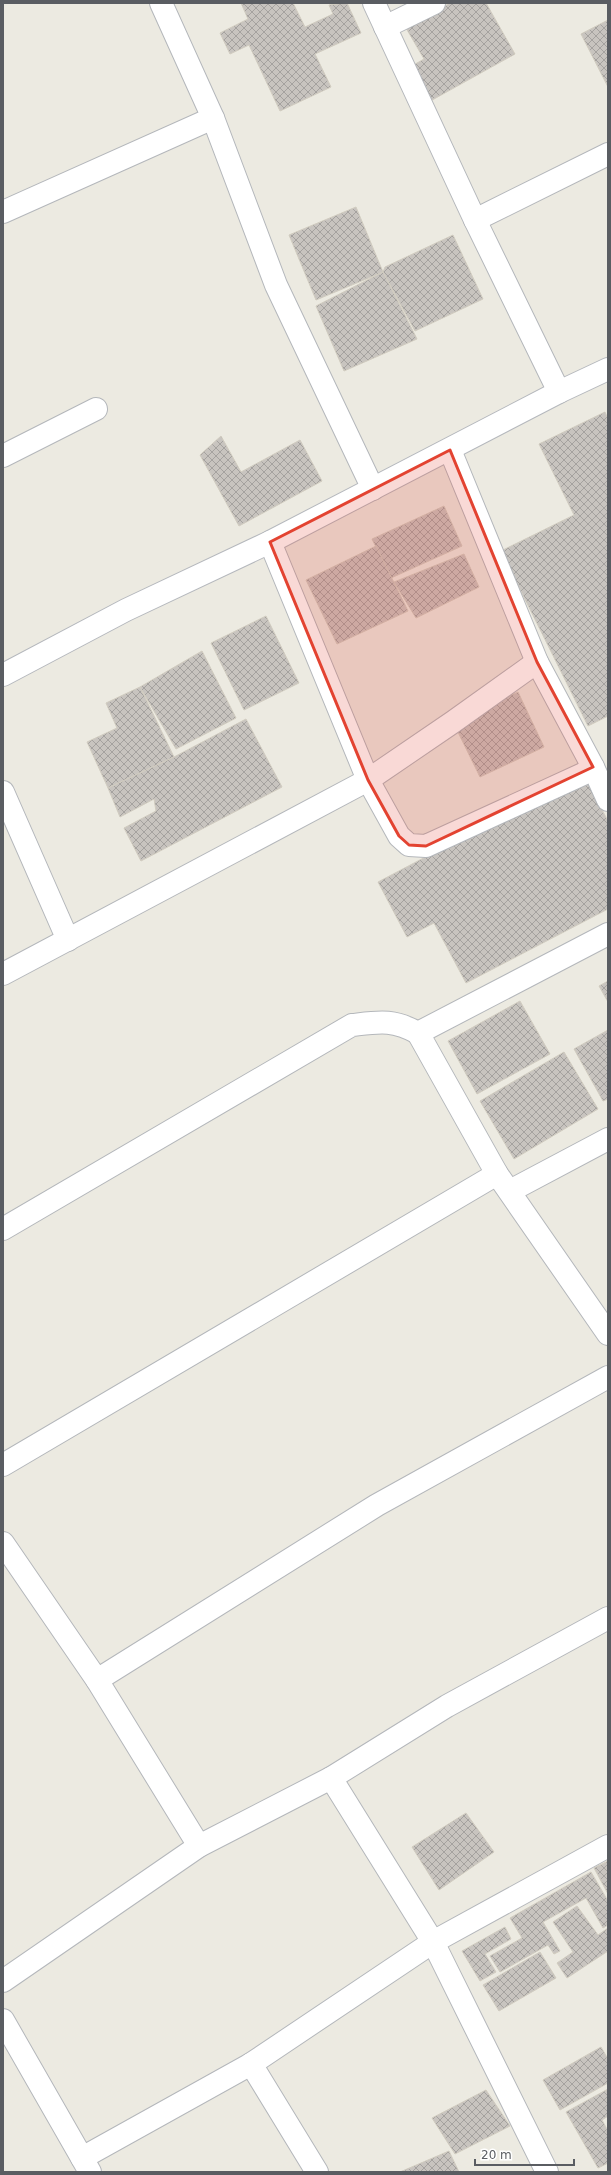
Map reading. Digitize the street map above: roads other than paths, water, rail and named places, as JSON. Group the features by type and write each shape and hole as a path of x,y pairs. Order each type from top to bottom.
{"street":[{"path":"161,3 213,118 276,285 373,489"},
{"path":"374,3 475,220 559,392"},
{"path":"384,27 434,3"},
{"path":"3,212 213,118"},
{"path":"475,220 608,154"},
{"path":"3,675 126,610 270,542 450,450 559,392 608,369"},
{"path":"3,456 96,409"},
{"path":"450,450 537,662 593,767 608,800"},
{"path":"270,542 368,780 399,836 409,845 426,846 583,774 593,767"},
{"path":"3,974 368,780 537,662"},
{"path":"3,792 68,940"},
{"path":"418,1033 608,934"},
{"path":"3,1229 352,1025 383,1022 402,1024 418,1033 497,1174 608,1334"},
{"path":"510,1191 608,1139"},
{"path":"3,1464 497,1174"},
{"path":"97,1680 376,1505 608,1377"},
{"path":"3,1543 97,1680 199,1846"},
{"path":"3,1981 199,1846 331,1778 447,1706 608,1618"},
{"path":"331,1778 433,1942 547,2172"},
{"path":"3,2020 86,2165 251,2064 433,1942 608,1846"},
{"path":"251,2064 317,2172"}]}
